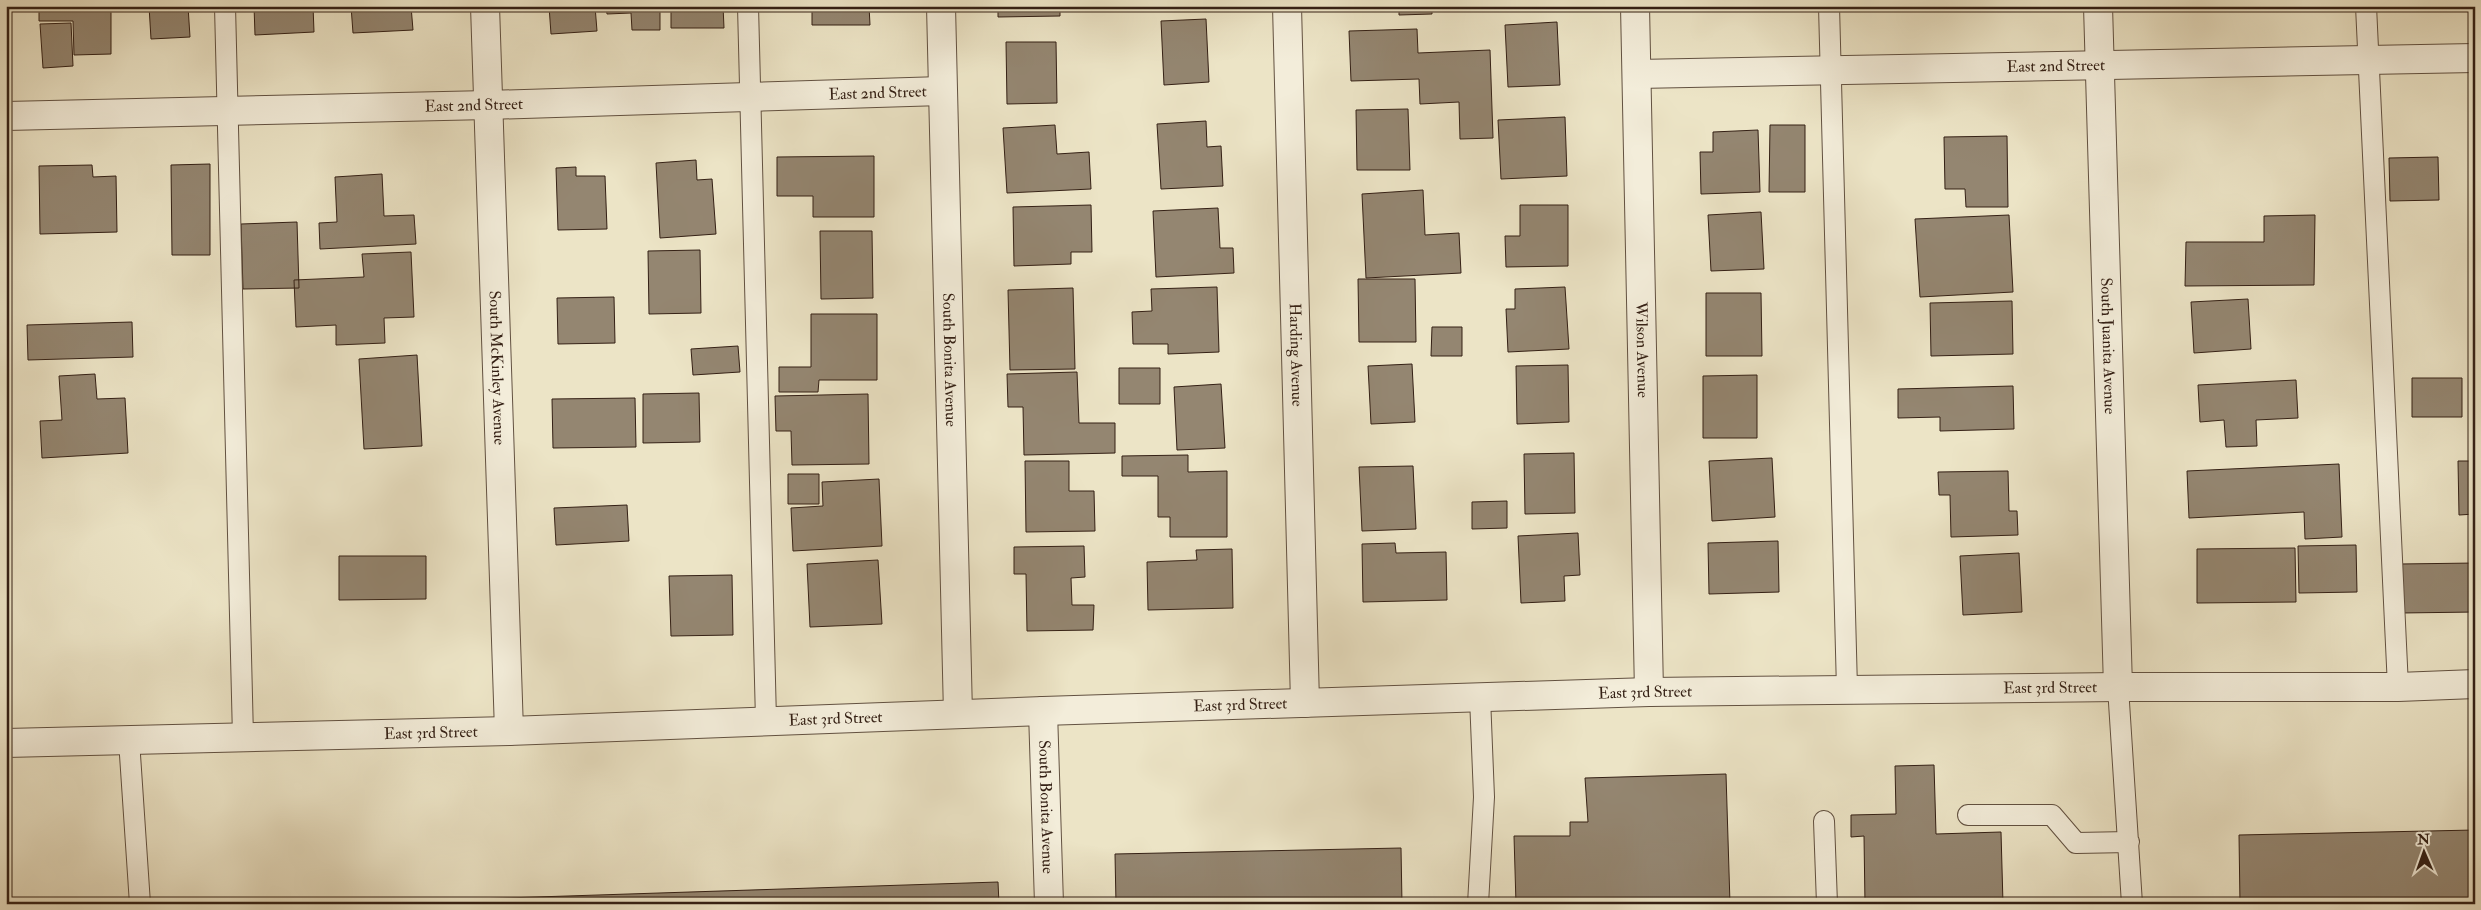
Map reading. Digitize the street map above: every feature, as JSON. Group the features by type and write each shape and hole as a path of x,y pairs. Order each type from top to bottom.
{"street":[{"name":"South McKinley Avenue","path":"485,6 509,731"},
{"name":"South Bonita Avenue","path":"941,6 958,714"},
{"name":"Harding Avenue","path":"1287,6 1305,703"},
{"name":"Wilson Avenue","path":"1635,6 1649,692"},
{"name":"South Juanita Avenue","path":"2098,6 2118,687"},
{"name":"East 2nd Street","path":"1637,74 2475,58"},
{"name":"East 2nd Street","path":"6,116 751,98 942,91"},
{"name":"East 3rd Street","path":"6,743 509,731 766,720 1649,692 2475,684"},
{"name":"South Bonita Avenue","path":"1043,711 1049,904"}],"lane":[{"path":"225,6 243,737"},
{"path":"748,6 766,720"},
{"path":"1830,6 1847,689"},
{"path":"2366,6 2398,686"},
{"path":"2118,687 2132,904"},
{"path":"1478,904 1484,797 1480,697"},
{"path":"129,740 140,904"},
{"path":"1968,815 2052,814 2076,843 2129,842"},
{"path":"1824,821 1827,904"}],"building":[{"path":"39,6 111,6 111,54 74,55 73,21 39,21"},
{"path":"149,6 188,6 190,37 151,39"},
{"path":"254,6 313,6 314,32 255,35"},
{"path":"351,6 411,6 413,30 353,33"},
{"path":"549,6 595,6 597,31 551,34"},
{"path":"606,6 660,6 660,30 632,30 631,13 607,14"},
{"path":"671,6 723,6 724,28 671,28"},
{"path":"812,6 869,6 870,25 812,25"},
{"path":"998,6 1060,6 1060,16 998,17"},
{"path":"1399,6 1432,6 1432,14 1399,15"},
{"path":"1459,6 1509,6 1509,9 1459,11"},
{"path":"2190,6 2256,6 2256,7 2190,8"},
{"path":"1206,19 1209,82 1164,85 1161,21"},
{"path":"1557,22 1560,85 1508,87 1505,25"},
{"path":"71,23 73,66 43,68 40,24"},
{"path":"1417,29 1418,53 1490,50 1493,138 1460,139 1459,102 1420,104 1419,79 1351,81 1349,31"},
{"path":"1006,42 1056,42 1057,103 1007,104"},
{"path":"1408,109 1410,170 1357,170 1356,110"},
{"path":"1565,117 1567,176 1501,179 1498,120"},
{"path":"1206,121 1207,147 1221,146 1223,186 1161,189 1157,124"},
{"path":"1055,125 1057,154 1089,152 1091,189 1007,193 1003,128"},
{"path":"1770,125 1805,125 1805,192 1769,192"},
{"path":"1758,130 1760,192 1701,194 1700,152 1713,152 1713,132"},
{"path":"2007,136 2008,207 1966,207 1965,189 1945,189 1944,137"},
{"path":"874,156 874,217 813,217 813,196 777,196 777,157"},
{"path":"2438,157 2439,200 2390,201 2389,158"},
{"path":"696,160 697,180 712,179 716,234 660,238 656,163"},
{"path":"210,164 210,255 172,255 171,165"},
{"path":"92,165 93,177 116,176 117,232 40,234 39,166"},
{"path":"576,167 576,176 605,176 607,229 558,230 556,168"},
{"path":"382,174 384,216 414,215 416,244 320,249 319,223 337,222 335,177"},
{"path":"1423,190 1425,235 1459,233 1461,273 1366,278 1362,194"},
{"path":"1091,205 1092,252 1071,252 1071,264 1014,266 1013,207"},
{"path":"1520,205 1568,205 1568,266 1506,267 1505,236 1520,236"},
{"path":"1218,208 1220,248 1233,248 1234,273 1156,277 1153,211"},
{"path":"1761,212 1764,269 1711,271 1708,215"},
{"path":"2009,215 2013,292 1920,297 1915,219"},
{"path":"2315,215 2314,285 2185,286 2186,242 2264,242 2264,216"},
{"path":"297,222 299,288 243,289 241,224"},
{"path":"820,231 872,231 873,298 821,299"},
{"path":"700,250 701,313 649,314 648,251"},
{"path":"411,252 414,317 384,318 385,343 336,345 336,325 296,327 294,280 364,277 362,254"},
{"path":"1358,279 1415,279 1416,342 1359,342"},
{"path":"1217,287 1219,352 1168,354 1168,344 1133,344 1132,312 1152,311 1151,289"},
{"path":"1565,287 1569,349 1508,352 1506,309 1515,309 1515,289"},
{"path":"1073,288 1075,369 1010,370 1008,290"},
{"path":"1706,293 1761,293 1762,356 1706,356"},
{"path":"614,297 615,343 558,344 557,298"},
{"path":"2248,299 2251,349 2194,353 2191,302"},
{"path":"2012,301 2013,354 1931,356 1930,303"},
{"path":"811,314 877,314 877,380 819,380 818,392 779,392 779,367 811,367"},
{"path":"132,322 133,357 28,360 27,325"},
{"path":"1432,327 1462,327 1462,356 1431,356"},
{"path":"738,346 740,372 693,375 691,349"},
{"path":"417,355 422,446 364,449 359,359"},
{"path":"1412,364 1415,422 1371,424 1368,366"},
{"path":"1568,365 1569,422 1517,424 1516,366"},
{"path":"1119,368 1160,368 1160,404 1119,404"},
{"path":"1077,372 1079,423 1115,423 1115,453 1024,455 1023,407 1008,407 1007,374"},
{"path":"95,374 97,399 125,398 128,453 42,458 40,421 62,420 59,376"},
{"path":"1757,375 1757,438 1703,438 1703,376"},
{"path":"2412,378 2462,378 2462,417 2412,417"},
{"path":"2296,380 2298,418 2256,420 2257,446 2226,447 2224,420 2200,422 2198,385"},
{"path":"1221,384 1225,448 1177,450 1174,387"},
{"path":"2013,386 2014,429 1940,431 1940,417 1898,418 1898,389"},
{"path":"699,393 700,442 643,443 643,394"},
{"path":"868,394 869,464 792,465 791,431 776,431 775,396"},
{"path":"635,398 636,447 553,448 552,399"},
{"path":"1574,453 1575,513 1525,514 1524,454"},
{"path":"1188,455 1188,472 1227,471 1227,537 1170,537 1170,517 1158,517 1158,476 1122,476 1122,456"},
{"path":"1772,458 1775,517 1712,521 1709,461"},
{"path":"1025,461 1069,461 1069,491 1094,491 1095,531 1026,532"},
{"path":"2458,461 2475,461 2475,514 2459,515"},
{"path":"2339,464 2342,537 2305,539 2304,512 2189,518 2187,471"},
{"path":"1413,466 1416,529 1362,531 1359,467"},
{"path":"2008,471 2009,511 2017,511 2018,535 1951,537 1950,495 1939,495 1938,472"},
{"path":"788,474 819,474 819,504 788,504"},
{"path":"879,479 882,546 793,551 791,508 823,506 822,482"},
{"path":"1507,501 1507,528 1472,529 1472,502"},
{"path":"627,505 629,541 556,545 554,508"},
{"path":"1578,533 1580,575 1564,576 1565,601 1521,603 1518,536"},
{"path":"1778,541 1779,592 1709,594 1708,543"},
{"path":"1395,543 1396,553 1446,552 1447,600 1363,602 1362,544"},
{"path":"2356,545 2357,592 2299,593 2298,546"},
{"path":"1084,546 1085,577 1071,578 1072,605 1094,605 1093,630 1027,631 1026,574 1014,574 1014,547"},
{"path":"2295,548 2296,602 2197,603 2197,549"},
{"path":"1232,549 1233,608 1148,610 1147,562 1197,560 1196,550"},
{"path":"2019,553 2022,612 1963,615 1960,556"},
{"path":"339,556 426,556 426,599 339,600"},
{"path":"878,560 882,624 810,627 807,564"},
{"path":"2475,563 2475,612 2401,613 2400,564"},
{"path":"732,575 733,635 671,636 669,576"},
{"path":"1934,765 1936,834 2001,832 2003,904 1865,904 1864,836 1851,837 1851,815 1896,814 1895,766"},
{"path":"1726,774 1730,904 1516,904 1514,836 1570,836 1570,822 1588,822 1585,778"},
{"path":"2475,830 2475,904 2240,904 2239,835"},
{"path":"1401,848 1402,904 1116,904 1115,854"},
{"path":"998,882 999,904 321,904"}]}
